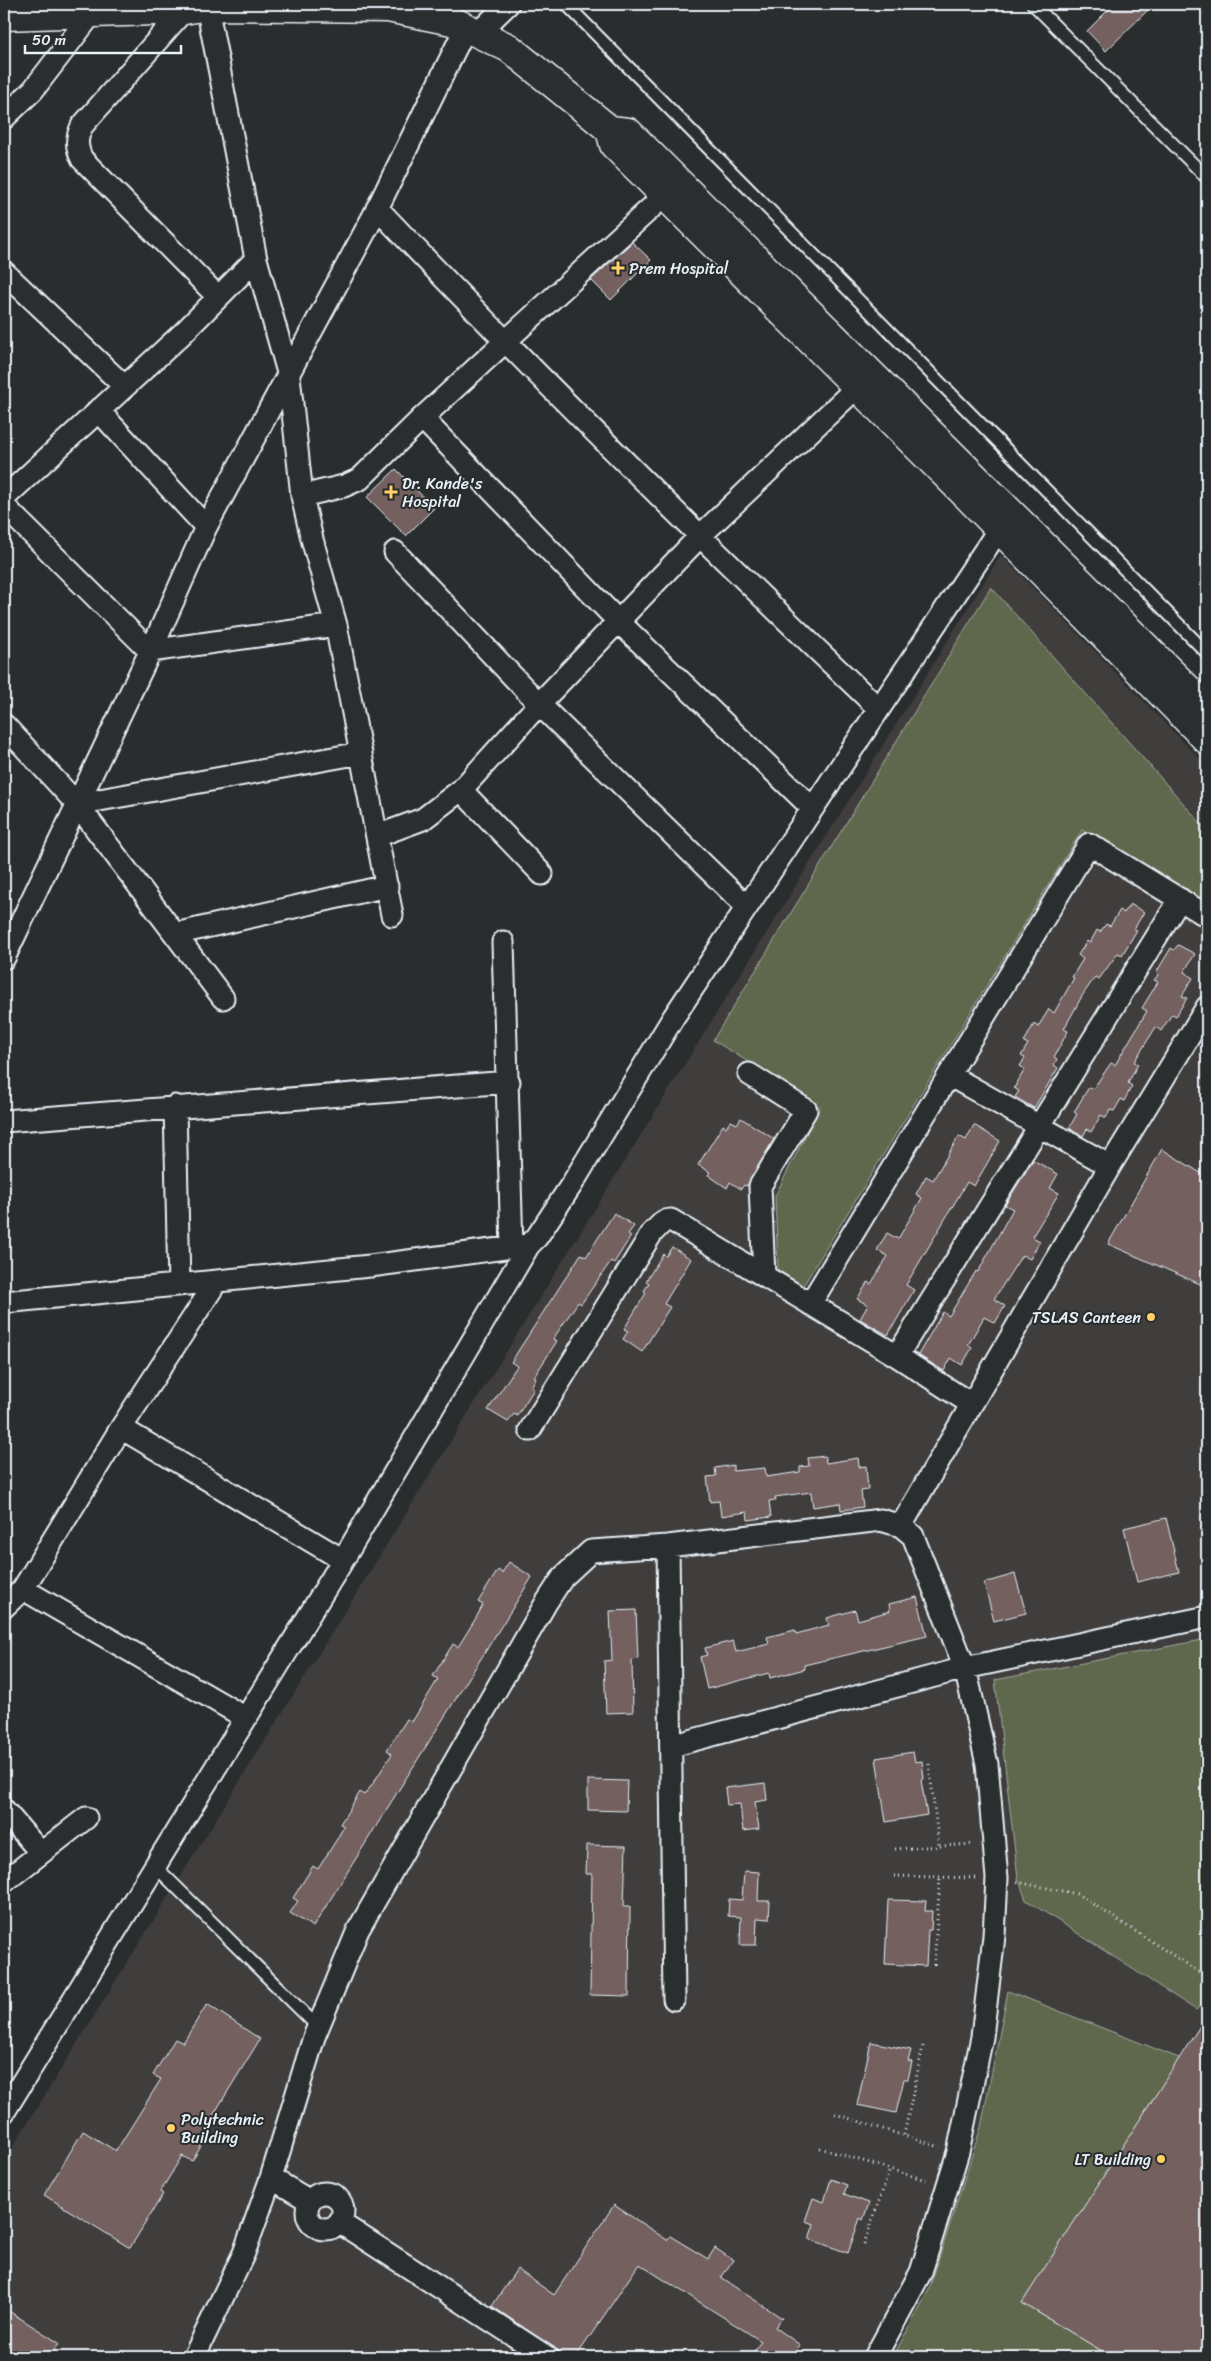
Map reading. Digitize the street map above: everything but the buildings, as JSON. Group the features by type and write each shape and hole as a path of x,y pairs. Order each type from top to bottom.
{"street":[{"path":"6,946 77,804 150,651 206,527 289,376 472,30 508,4"},
{"path":"196,8 256,259 289,376 302,496 336,625 392,915"},
{"path":"196,8 82,126 78,135 77,149 82,159 217,296"},
{"path":"4,16 196,8 388,8 435,11 509,48 610,130 628,132 1207,708"},
{"path":"4,118 33,90 94,12"},
{"path":"610,130 614,145 999,529 1207,740"},
{"path":"302,496 344,486 360,479 422,418 664,196"},
{"path":"377,208 504,342 699,537 878,708"},
{"path":"4,498 183,333 217,296 256,259"},
{"path":"4,272 124,386"},
{"path":"377,836 423,819 461,790 539,704 699,537 858,388"},
{"path":"98,410 206,527"},
{"path":"422,418 618,621 812,808"},
{"path":"4,506 150,651"},
{"path":"4,1302 370,1266 520,1246 537,1237 572,1184 673,1018 999,529"},
{"path":"395,552 539,704 747,906"},
{"path":"150,651 336,625"},
{"path":"4,725 77,804 223,998"},
{"path":"77,804 361,753"},
{"path":"461,790 542,874"},
{"path":"810,1304 1089,844 1207,916"},
{"path":"175,934 387,886"},
{"path":"897,1356 1180,899"},
{"path":"4,2112 343,1560 520,1246 509,1082 503,942"},
{"path":"902,1526 1110,1166 1207,1007"},
{"path":"748,1074 806,1110 760,1186 764,1276"},
{"path":"949,1074 1038,1127 1110,1166"},
{"path":"4,1121 175,1106 509,1082"},
{"path":"175,1106 179,1285"},
{"path":"530,1430 652,1233 664,1221 671,1220 897,1356 971,1404"},
{"path":"4,1607 23,1589 121,1428 217,1281"},
{"path":"121,1428 343,1560"},
{"path":"194,2357 244,2253 271,2178 318,2027 358,1930 546,1602 562,1578 591,1551 668,1546 882,1520 902,1526 913,1536 965,1668 988,1764 996,1842 997,1878 994,1936 982,2037 958,2152 921,2272 875,2357"},
{"path":"668,1546 674,1999"},
{"path":"23,1589 246,1718"},
{"path":"671,1746 965,1668 1207,1617"},
{"path":"4,1810 40,1852"},
{"path":"4,1882 86,1818"},
{"path":"271,2178 310,2201 307,2214 314,2226 327,2229 339,2222 547,2357"}],"lane":[{"path":"566,4 1207,653"},
{"path":"1033,4 1207,178"},
{"path":"156,1867 318,2027"}],"path":[{"path":"929,1764 939,1846"},
{"path":"895,1849 996,1842"},
{"path":"894,1876 997,1878 1077,1894 1207,1977"},
{"path":"934,1965 940,1877"},
{"path":"904,2136 923,2046"},
{"path":"835,2114 958,2152"},
{"path":"820,2148 947,2187"},
{"path":"864,2244 890,2169"}],"shaded area":[{"path":"1001,555 1207,766 1207,2357 4,2357 4,2161"}],"green space":[{"path":"991,587 1207,830 1207,913 1082,830 803,1286 778,1270 775,1196 820,1107 713,1040"},
{"path":"1207,1639 1207,2000 1196,2010 1026,1900 1018,1878 995,1680"},
{"path":"1008,1991 1184,2060 1022,2303 1112,2357 893,2357 929,2290 981,2127"}],"place":[{"name":"Prem Hospital","path":"618,268"},
{"name":"Dr. Kande's Hospital","path":"391,492"},
{"name":"TSLAS Canteen","path":"1151,1317"},
{"name":"Polytechnic Building","path":"171,2128"},
{"name":"LT Building","path":"1161,2159"}]}
